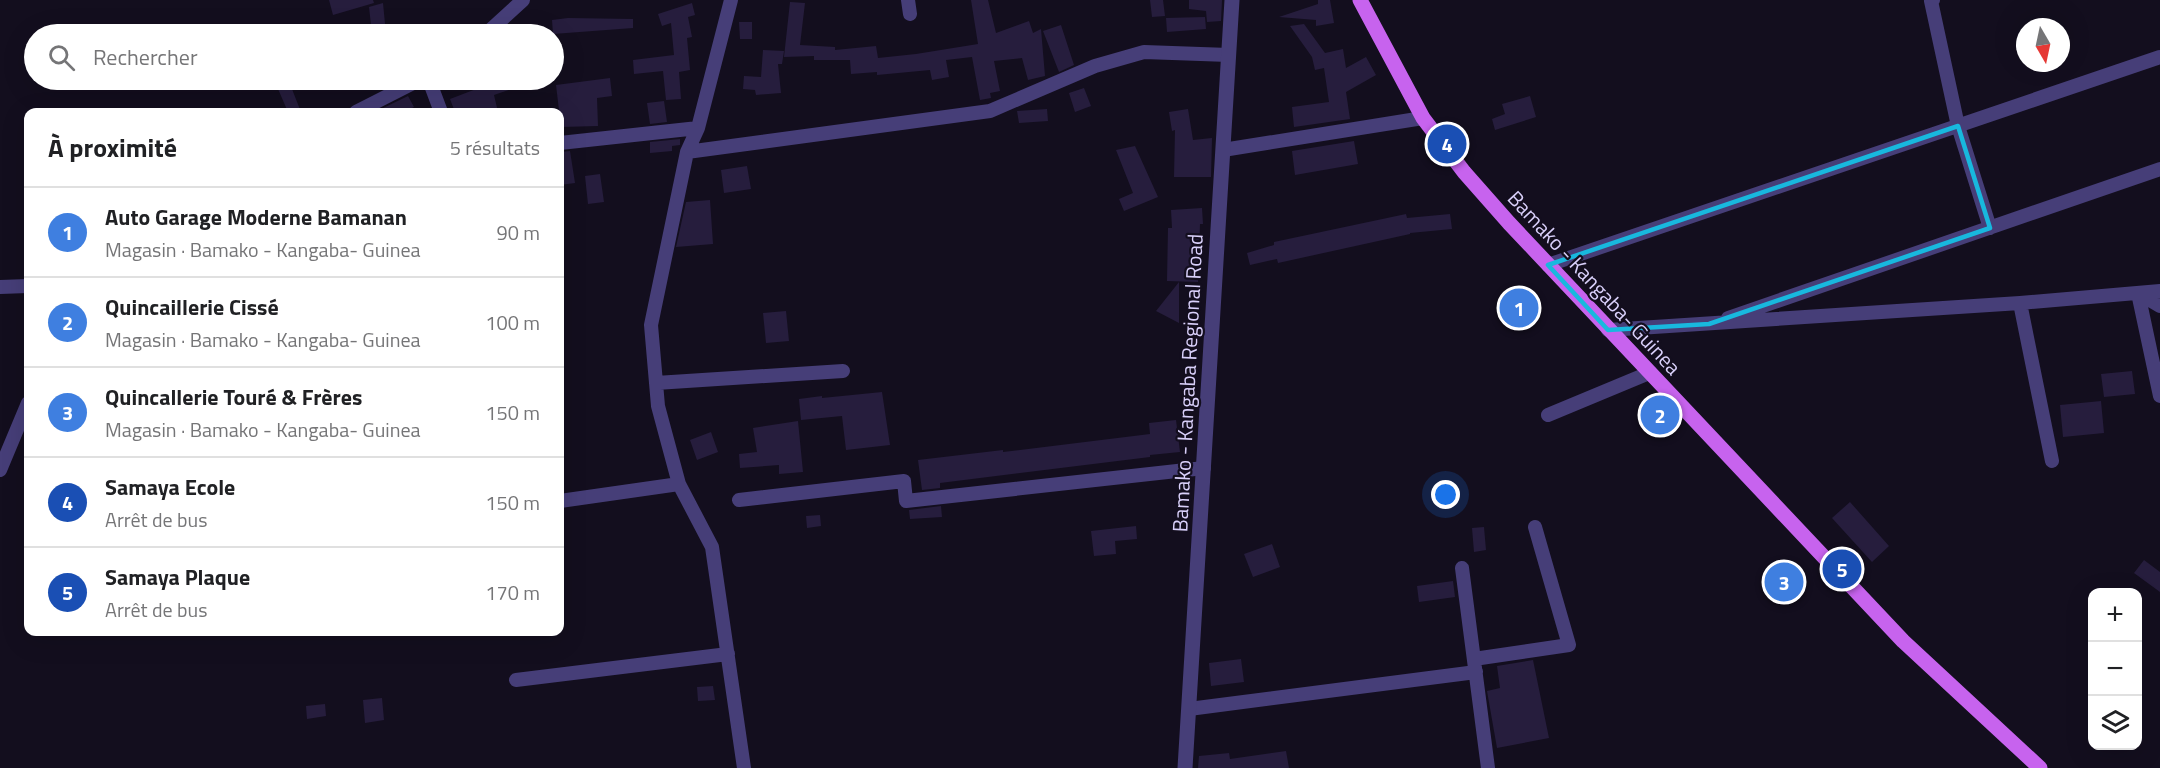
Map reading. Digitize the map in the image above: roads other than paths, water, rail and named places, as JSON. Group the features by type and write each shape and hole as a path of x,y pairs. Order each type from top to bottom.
{"main road":[{"name":"Bamako - Kangaba- Guinea","path":"1360,0 1423,118 1464,172 1608,330 1903,641 2040,768"}],"street":[{"path":"497,24 523,0"},
{"path":"731,0 698,128 687,152 651,325 658,406 679,484 712,547 744,768"},
{"name":"Bamako - Kangaba Regional Road","path":"1185,768 1232,0"},
{"path":"1933,0 1931,1 1958,126 1990,228"},
{"path":"687,152 990,111 1095,66 1144,52 1229,55"},
{"path":"1548,265 2160,57"},
{"path":"364,108 399,90"},
{"path":"433,90 440,108"},
{"path":"1223,150 1423,118"},
{"path":"564,143 698,128"},
{"path":"1709,324 2160,169"},
{"path":"0,287 24,286"},
{"path":"1608,330 2020,303 2160,291"},
{"path":"2138,293 2160,306"},
{"path":"2138,293 2160,396"},
{"path":"2020,303 2052,461"},
{"path":"656,383 843,371"},
{"path":"1548,415 1649,373"},
{"path":"0,470 24,413"},
{"path":"739,500 904,481 906,501 1204,468"},
{"path":"564,500 679,484"},
{"path":"1189,709 1475,666 1569,645 1535,527"},
{"path":"1462,568 1488,768"},
{"path":"516,680 728,654"}],"place":[{"name":"Samaya Ecole","path":"1447,144"},
{"name":"Auto Garage Moderne Bamanan","path":"1519,308"},
{"name":"Quincaillerie Cissé","path":"1660,415"},
{"name":"Samaya Plaque","path":"1842,569"},
{"name":"Quincallerie Touré & Frères","path":"1784,582"}]}
